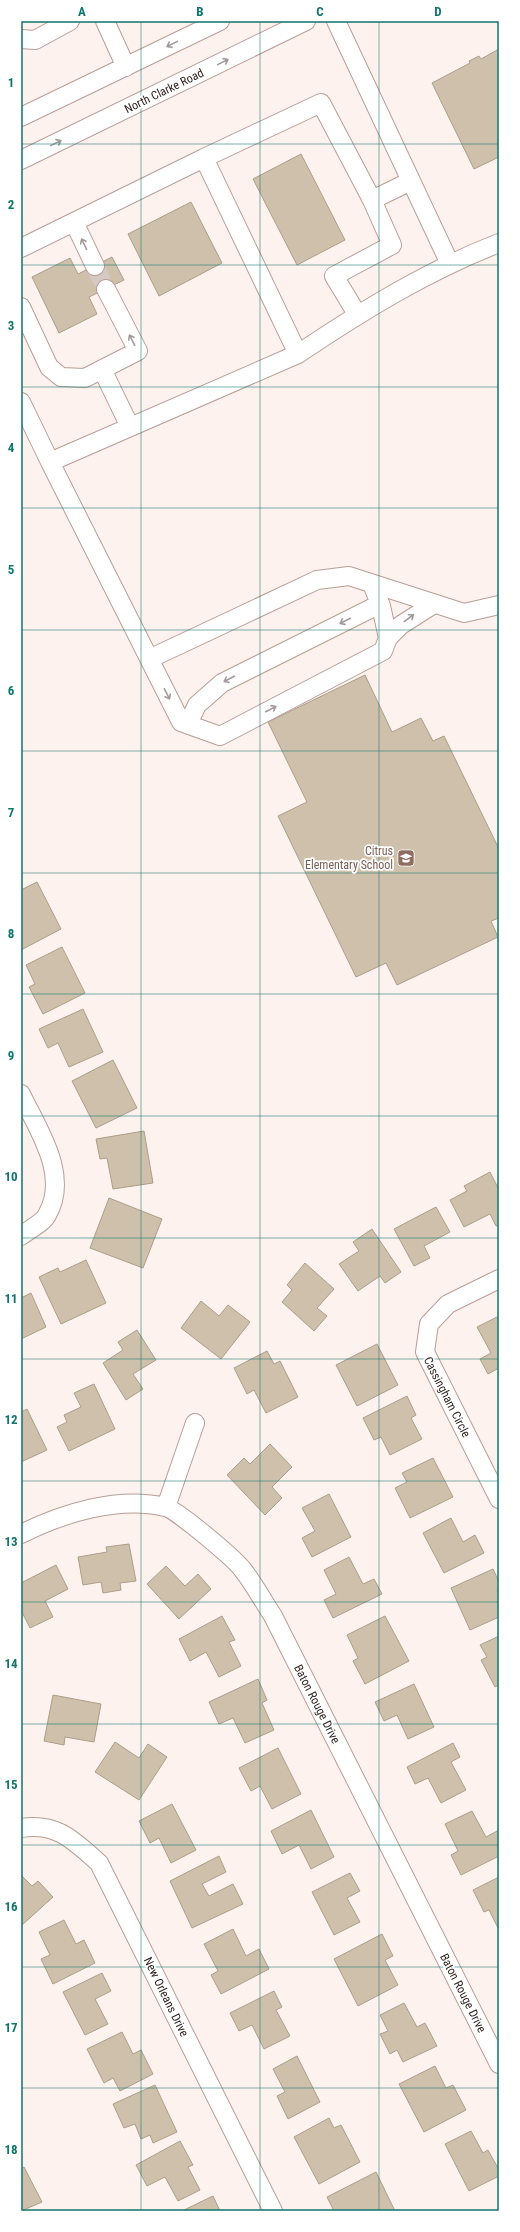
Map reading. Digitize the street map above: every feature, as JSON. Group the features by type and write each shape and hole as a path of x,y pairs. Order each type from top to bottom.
{"street":[{"path":"21,40 35,40 70,21"},
{"path":"105,21 126,67"},
{"path":"21,117 220,21"},
{"name":"North Clarke Road","path":"21,160 306,21"},
{"path":"336,21 450,264"},
{"path":"21,248 204,158 321,103 372,200 392,246 334,276 357,314"},
{"path":"204,158 298,354"},
{"path":"372,200 411,181"},
{"path":"74,222 95,266"},
{"path":"50,462 298,354 357,314 450,264 499,243"},
{"path":"21,307 49,367 61,377 85,378 138,351 106,289"},
{"path":"102,370 130,427"},
{"path":"21,402 148,659 181,722 220,736 383,651 388,638 401,625 434,604"},
{"path":"148,659 317,580 349,576 464,613 499,605"},
{"path":"372,584 380,604 388,638"},
{"path":"188,724 197,704 222,683 380,604"},
{"path":"21,1094 51,1157 56,1188 47,1216 21,1236"},
{"name":"Cassingham Circle","path":"499,1279 448,1304 429,1324 425,1352 499,1499"},
{"path":"21,1534 48,1520 88,1508 124,1504 166,1507 196,1423"},
{"name":"Baton Rouge Drive","path":"166,1507 201,1532 242,1569 273,1616 499,2064"},
{"name":"New Orleans Drive","path":"21,1828 36,1826 66,1834 99,1863 272,2211"}],"building":[{"path":"499,49 499,157 474,169 432,83 470,63 469,61 479,56 481,59"},
{"path":"301,154 345,240 297,265 253,179"},
{"path":"191,202 222,263 159,296 128,234"},
{"path":"112,257 124,280 89,297 97,314 59,333 32,277 70,258 78,274"},
{"path":"365,675 392,732 421,718 433,741 444,736 499,849 499,918 491,921 498,937 397,985 386,963 356,977 278,816 307,802 268,722"},
{"path":"37,882 61,929 21,950 21,890"},
{"path":"62,947 85,993 43,1014 29,987 35,984 26,965"},
{"path":"83,1009 103,1052 69,1067 58,1043 48,1048 39,1029"},
{"path":"113,1060 137,1108 96,1128 72,1081"},
{"path":"144,1131 153,1183 113,1189 107,1158 100,1159 96,1139"},
{"path":"490,1172 499,1190 499,1225 496,1226 490,1214 464,1227 450,1200 467,1191 464,1186"},
{"path":"109,1198 162,1219 143,1268 90,1248"},
{"path":"436,1207 450,1232 424,1246 430,1258 414,1266 394,1229"},
{"path":"372,1229 401,1272 385,1283 380,1276 358,1291 339,1264 359,1251 353,1242"},
{"path":"86,1260 106,1303 61,1324 39,1277 58,1268 60,1272"},
{"path":"305,1263 334,1289 317,1308 327,1316 314,1331 282,1302 292,1290 287,1285"},
{"path":"31,1293 46,1327 21,1339 21,1298"},
{"path":"201,1301 219,1316 228,1305 250,1322 221,1359 181,1328"},
{"path":"499,1316 499,1368 488,1374 480,1359 491,1353 477,1327"},
{"path":"137,1330 156,1360 133,1374 143,1389 126,1400 103,1363 123,1350 118,1342"},
{"path":"377,1344 398,1385 357,1406 336,1365"},
{"path":"267,1351 274,1364 280,1361 298,1397 266,1413 254,1390 247,1394 234,1368"},
{"path":"94,1384 115,1429 69,1451 57,1427 67,1422 64,1415 81,1407 74,1393"},
{"path":"407,1396 416,1415 411,1418 422,1439 390,1455 381,1437 374,1440 363,1418"},
{"path":"27,1409 47,1450 21,1462 21,1412"},
{"path":"270,1444 292,1467 272,1487 282,1498 265,1515 227,1475 244,1458 250,1464"},
{"path":"433,1458 453,1497 410,1518 395,1488 407,1482 402,1473"},
{"path":"329,1494 351,1537 312,1557 302,1538 315,1531 302,1508"},
{"path":"451,1518 463,1542 475,1535 484,1553 444,1573 423,1533"},
{"path":"129,1544 136,1581 120,1583 121,1590 103,1593 101,1582 83,1585 78,1557 107,1552 106,1547"},
{"path":"349,1557 363,1584 374,1579 382,1594 333,1618 324,1600 336,1594 324,1570"},
{"path":"56,1565 68,1589 45,1601 53,1617 30,1628 21,1610 21,1583"},
{"path":"166,1566 185,1586 198,1574 211,1589 179,1619 147,1584"},
{"path":"493,1569 499,1582 499,1589 497,1590 499,1594 499,1617 470,1630 451,1588"},
{"path":"222,1616 235,1640 229,1642 241,1666 219,1677 206,1652 190,1661 179,1639"},
{"path":"385,1616 409,1661 365,1684 353,1661 358,1658 347,1635"},
{"path":"499,1636 499,1685 495,1687 481,1660 487,1657 480,1645"},
{"path":"258,1679 267,1700 262,1703 274,1730 245,1743 233,1718 219,1724 209,1702"},
{"path":"414,1684 434,1727 408,1739 397,1715 384,1721 375,1702"},
{"path":"53,1695 101,1704 94,1742 65,1737 64,1745 44,1741"},
{"path":"115,1742 139,1758 148,1744 167,1757 139,1800 95,1772"},
{"path":"453,1743 460,1757 451,1762 466,1790 441,1803 428,1778 415,1784 407,1767"},
{"path":"278,1748 301,1794 272,1809 260,1786 251,1791 239,1768"},
{"path":"172,1804 196,1850 171,1863 159,1838 150,1843 139,1821"},
{"path":"311,1810 334,1857 311,1869 299,1845 282,1854 271,1831"},
{"path":"472,1811 486,1837 499,1830 499,1856 461,1875 451,1855 458,1851 445,1824"},
{"path":"219,1856 226,1872 202,1884 209,1896 233,1884 243,1904 192,1928 170,1881"},
{"path":"350,1873 360,1891 347,1898 360,1922 334,1935 312,1892"},
{"path":"21,1875 32,1886 38,1881 53,1897 21,1926"},
{"path":"499,1877 499,1930 489,1910 484,1912 473,1890"},
{"path":"64,1920 76,1944 84,1940 95,1963 53,1984 41,1959 50,1955 39,1932"},
{"path":"233,1929 246,1956 259,1949 269,1969 221,1994 211,1975 218,1971 204,1944"},
{"path":"382,1934 393,1956 385,1960 398,1985 358,2006 334,1959"},
{"path":"102,1973 111,1991 95,1999 108,2024 85,2035 63,1992"},
{"path":"274,1991 282,2007 276,2010 290,2036 264,2049 252,2025 239,2031 230,2013"},
{"path":"404,2003 417,2027 425,2023 437,2046 403,2062 397,2050 390,2054 380,2034 388,2031 380,2015"},
{"path":"122,2032 133,2054 141,2050 153,2074 120,2091 113,2078 104,2083 87,2049"},
{"path":"297,2056 320,2102 288,2119 277,2096 285,2092 273,2069"},
{"path":"435,2066 446,2088 453,2085 466,2110 424,2132 399,2084"},
{"path":"155,2085 177,2132 153,2143 150,2135 141,2139 135,2124 124,2128 113,2104"},
{"path":"329,2118 334,2128 341,2125 360,2162 319,2184 294,2137"},
{"path":"471,2131 483,2153 488,2150 499,2170 499,2176 469,2191 445,2144"},
{"path":"180,2141 193,2165 188,2167 200,2190 178,2201 165,2177 147,2186 136,2165"},
{"path":"24,2167 42,2202 21,2211 21,2169"},
{"path":"376,2172 395,2211 334,2211 327,2197"},
{"path":"213,2196 220,2211 182,2211"}],"tunnel":[{"path":"95,266 106,289"}],"place":[{"name":"Citrus Elementary School","path":"406,858"}]}
